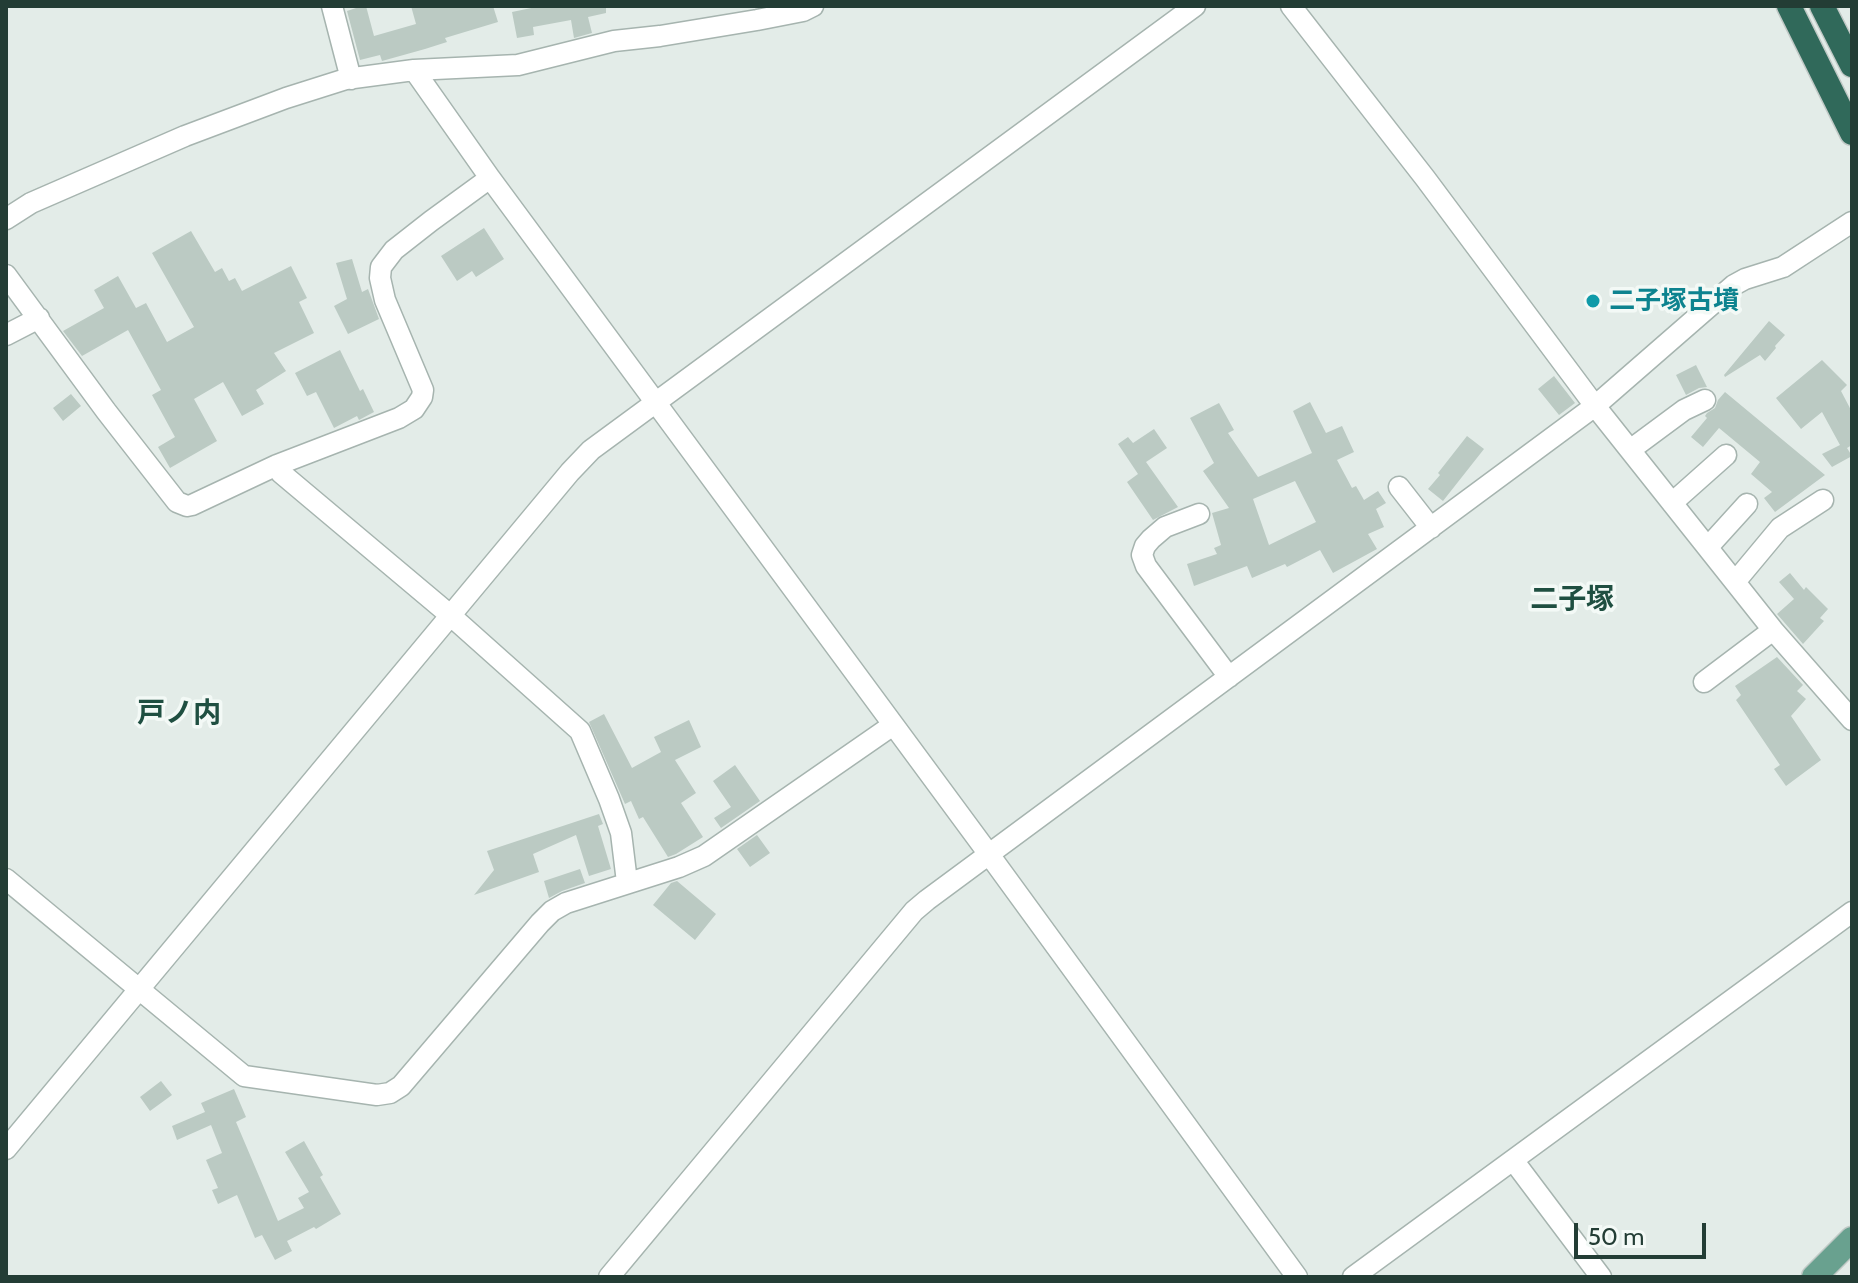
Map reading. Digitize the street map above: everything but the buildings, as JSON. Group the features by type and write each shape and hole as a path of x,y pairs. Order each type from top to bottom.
{"highway":[{"path":"1789,6 1852,133"},
{"path":"1822,6 1852,65"}],"main road":[{"path":"1814,1277 1852,1239"}],"street":[{"path":"332,6 351,79"},
{"path":"6,219 31,203 185,136 286,98 351,79 414,70 518,65 614,41 757,20 803,11 813,6"},
{"path":"6,1149 591,450 1195,6"},
{"path":"1291,6 1425,178 1595,406 1773,630 1852,720"},
{"path":"414,70 490,178 1297,1277"},
{"path":"6,275 177,502 192,505 277,465 399,418 414,409 420,402 423,390 385,300 381,267 407,240 490,178"},
{"path":"609,1277 914,911 988,853 1595,406 1734,285 1783,267 1852,222"},
{"path":"6,335 39,318"},
{"path":"1630,450 1684,410 1705,400"},
{"path":"1672,503 1726,455"},
{"path":"277,465 281,473 450,615 580,731 621,833 627,882"},
{"path":"1399,487 1431,528"},
{"path":"1735,582 1780,528 1823,500"},
{"path":"1708,547 1747,504"},
{"path":"1199,514 1165,527 1145,546 1142,555 1146,566 1229,677"},
{"path":"1704,682 1773,630"},
{"path":"6,879 244,1076 377,1095 390,1093 401,1086 552,911 566,903 704,856 893,725"},
{"path":"1353,1277 1852,912"},
{"path":"1513,1160 1601,1277"}],"place":[{"name":"二子塚古墳","path":"1593,301"}],"district":[{"name":"二子塚","path":"1572,600"},
{"name":"戸ノ内","path":"179,714"}]}
